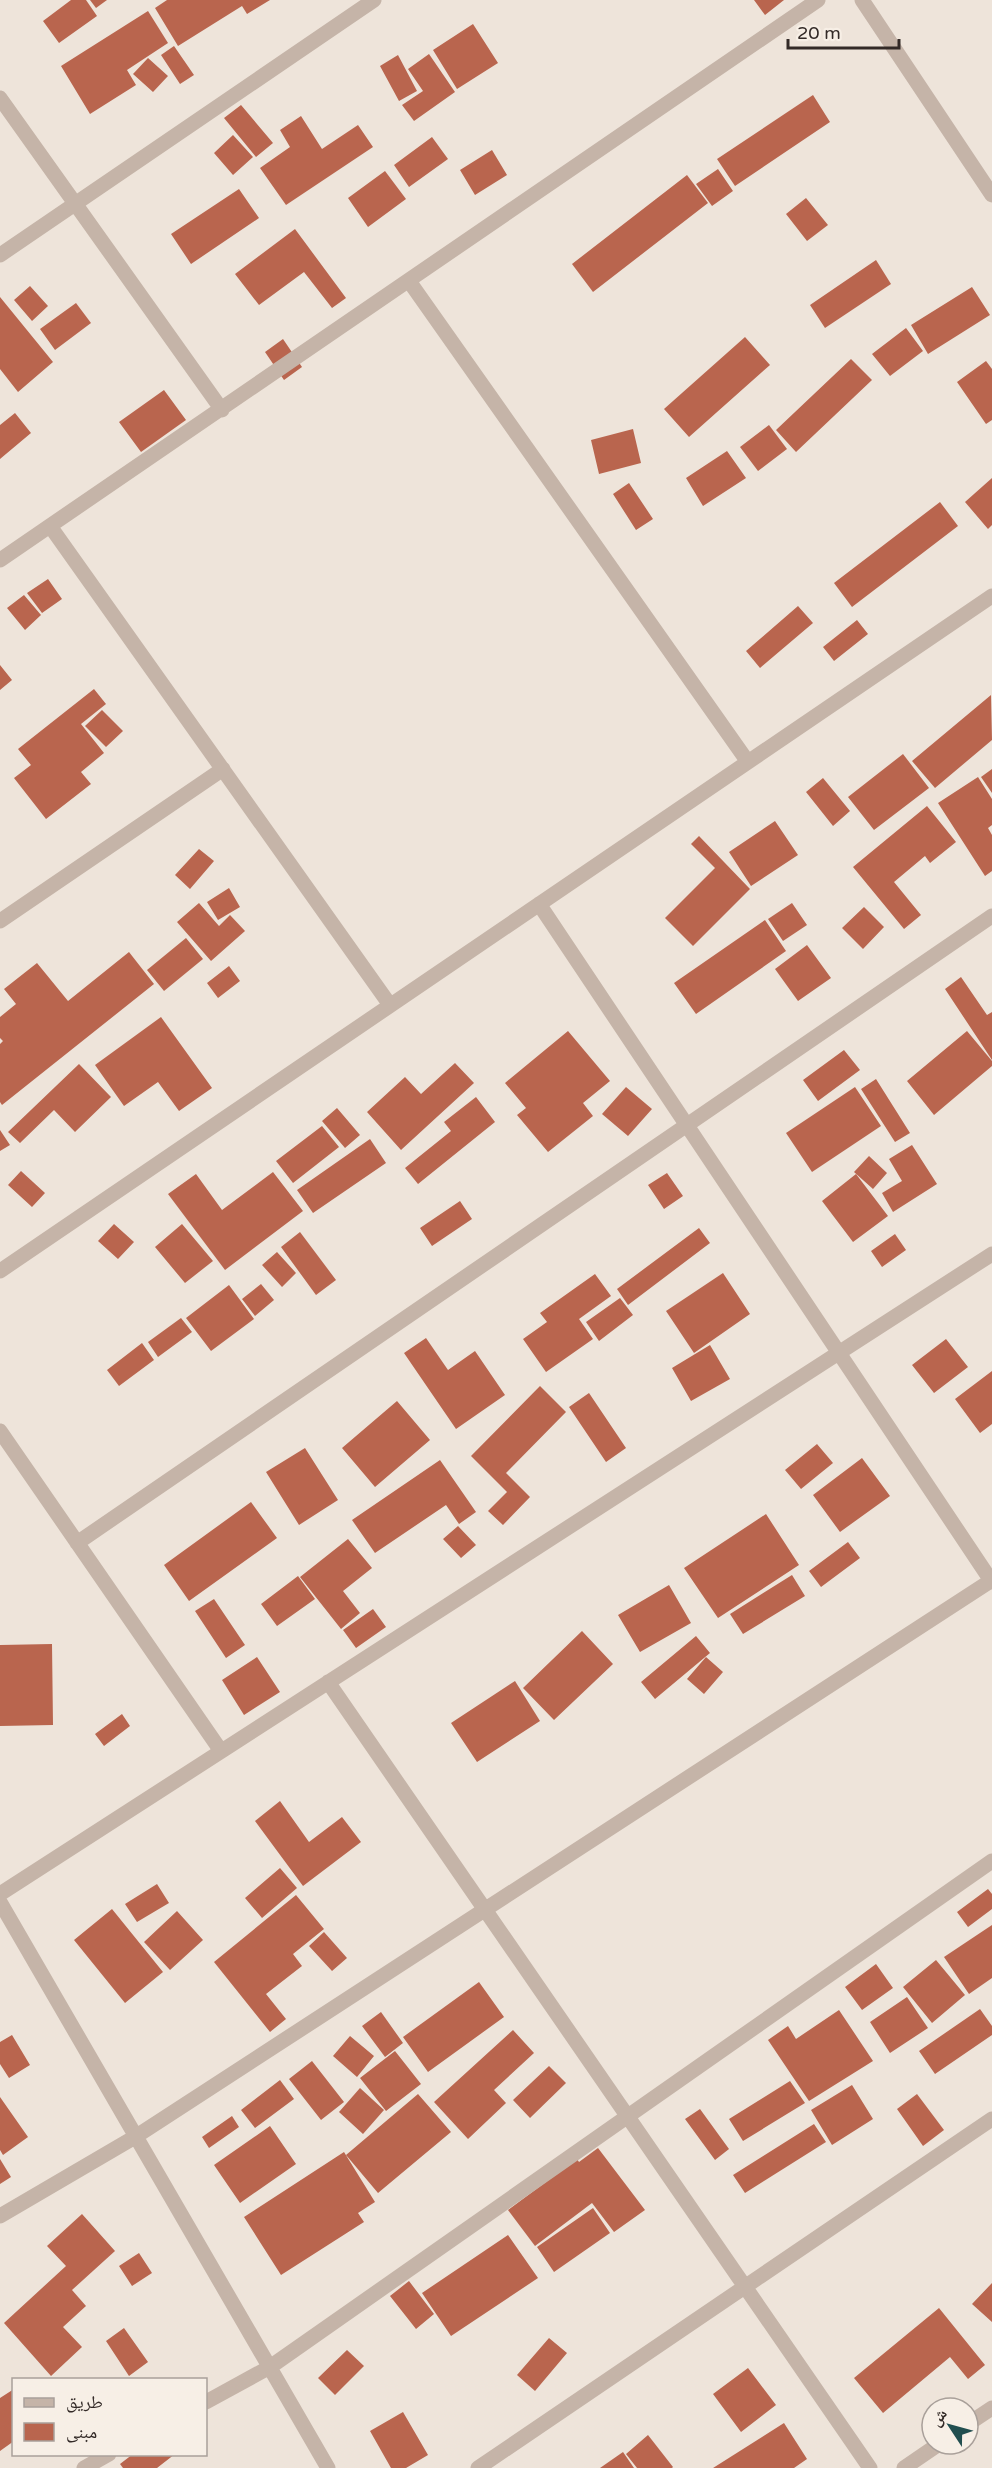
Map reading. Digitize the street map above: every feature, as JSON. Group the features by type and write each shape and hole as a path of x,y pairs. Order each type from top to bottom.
{"street":[{"path":"0,255 374,0"},
{"path":"0,560 818,0"},
{"path":"862,0 992,195"},
{"path":"0,98 222,410"},
{"path":"409,281 748,762"},
{"path":"50,526 390,1005"},
{"path":"0,1271 992,596"},
{"path":"0,921 223,769"},
{"path":"0,2216 135,2137 992,1581 539,904"},
{"path":"77,1543 992,916"},
{"path":"0,1893 992,1254"},
{"path":"0,1431 221,1751"},
{"path":"328,1682 870,2468"},
{"path":"207,2401 270,2367 992,1861"},
{"path":"0,1902 328,2468"},
{"path":"478,2468 992,2119"},
{"path":"84,2468 105,2456"},
{"path":"904,2468 922,2456"}],"building":[{"path":"71,0 86,0 97,16 59,43 43,21"},
{"path":"90,0 107,0 96,8"},
{"path":"167,0 270,0 247,14 242,6 178,46 155,8"},
{"path":"754,0 784,0 765,15"},
{"path":"148,11 168,43 127,70 136,85 90,114 61,66"},
{"path":"473,24 498,63 457,89 433,50"},
{"path":"174,46 194,75 180,84 161,55"},
{"path":"429,54 455,92 414,121 402,105 423,91 408,69"},
{"path":"398,55 417,91 399,101 380,66"},
{"path":"148,58 168,76 153,92 133,74"},
{"path":"813,95 830,122 735,186 717,159"},
{"path":"241,105 273,143 256,157 224,118"},
{"path":"301,116 322,149 358,125 373,147 286,205 260,168 290,147 280,130"},
{"path":"233,135 253,157 233,175 214,153"},
{"path":"432,137 448,159 409,187 394,165"},
{"path":"492,150 507,175 475,195 460,170"},
{"path":"718,169 733,191 712,206 696,184"},
{"path":"385,171 406,199 368,227 348,198"},
{"path":"687,175 708,203 593,292 572,264"},
{"path":"239,189 259,218 191,264 171,234"},
{"path":"806,198 828,225 807,241 786,214"},
{"path":"295,229 346,298 332,308 304,272 259,305 235,274"},
{"path":"876,260 891,284 825,328 810,305"},
{"path":"30,286 48,306 32,321 14,300"},
{"path":"972,287 990,315 928,354 911,325"},
{"path":"0,297 53,362 18,392 0,369"},
{"path":"76,303 91,323 55,350 40,329"},
{"path":"906,328 923,351 890,376 872,354"},
{"path":"745,337 770,365 689,437 664,409"},
{"path":"283,339 302,367 284,380 265,352"},
{"path":"851,359 872,380 796,452 776,430"},
{"path":"986,361 992,369 992,420 986,424 957,382"},
{"path":"164,390 186,420 141,452 119,422"},
{"path":"15,413 31,433 0,459 0,425"},
{"path":"769,425 787,449 758,471 740,447"},
{"path":"633,429 641,463 599,474 591,440"},
{"path":"727,451 746,478 703,506 686,478"},
{"path":"992,478 992,525 988,529 965,502"},
{"path":"629,483 653,519 636,530 613,494"},
{"path":"940,502 958,526 852,607 834,583"},
{"path":"48,579 62,599 42,613 27,593"},
{"path":"24,595 41,615 25,630 7,608"},
{"path":"798,606 813,623 760,668 746,651"},
{"path":"857,620 868,634 834,661 823,647"},
{"path":"0,665 12,680 0,690"},
{"path":"94,689 106,704 81,724 104,753 81,772 91,784 46,819 14,778 31,765 18,749"},
{"path":"991,695 992,740 935,788 912,761"},
{"path":"102,710 123,731 106,747 85,726"},
{"path":"903,754 929,788 874,830 848,797"},
{"path":"992,769 992,793 981,777"},
{"path":"978,777 992,799 992,825 988,828 992,835 992,871 985,876 938,803"},
{"path":"823,778 850,811 833,826 806,792"},
{"path":"927,806 956,842 930,863 925,856 894,882 921,915 904,929 853,867"},
{"path":"775,821 798,855 751,886 729,852"},
{"path":"699,836 750,889 693,946 665,918 715,868 691,844"},
{"path":"199,849 214,861 190,889 175,875"},
{"path":"229,888 240,907 218,920 207,902"},
{"path":"199,903 219,926 230,915 245,931 211,961 177,922"},
{"path":"792,903 807,925 783,941 768,919"},
{"path":"864,907 884,927 863,949 842,928"},
{"path":"765,920 786,951 696,1014 674,983"},
{"path":"186,938 203,959 164,991 147,970"},
{"path":"807,945 831,978 798,1001 775,969"},
{"path":"129,952 154,984 2,1105 0,1102 0,1044 3,1041 0,1038 0,1017 16,1004 4,989 37,963 68,1001"},
{"path":"229,966 240,981 218,998 207,983"},
{"path":"961,977 987,1015 992,1012 992,1060 945,989"},
{"path":"161,1017 212,1088 179,1111 158,1082 124,1106 95,1065"},
{"path":"568,1031 610,1081 583,1103 593,1116 548,1152 517,1115 526,1108 505,1083"},
{"path":"967,1031 992,1061 992,1066 934,1115 907,1081"},
{"path":"844,1050 860,1070 818,1101 803,1080"},
{"path":"455,1063 474,1083 401,1150 367,1112 405,1077 421,1094"},
{"path":"79,1064 111,1097 75,1132 54,1110 20,1143 8,1132"},
{"path":"876,1079 910,1133 895,1142 861,1089"},
{"path":"626,1087 652,1109 628,1136 602,1114"},
{"path":"855,1087 881,1126 812,1172 786,1133"},
{"path":"476,1097 495,1122 418,1184 405,1168 451,1131 444,1122"},
{"path":"337,1108 360,1135 345,1148 322,1121"},
{"path":"322,1126 339,1147 293,1183 276,1161"},
{"path":"0,1130 10,1145 0,1151"},
{"path":"370,1139 386,1163 313,1213 297,1190"},
{"path":"912,1145 937,1184 893,1212 882,1193 902,1181 889,1159"},
{"path":"869,1156 887,1173 873,1189 854,1172"},
{"path":"21,1171 45,1193 32,1207 8,1185"},
{"path":"273,1172 303,1211 225,1270 168,1194 196,1174 222,1210"},
{"path":"667,1173 683,1196 664,1209 648,1185"},
{"path":"856,1174 888,1216 853,1242 822,1201"},
{"path":"460,1201 472,1219 432,1246 420,1228"},
{"path":"114,1224 134,1242 118,1259 98,1241"},
{"path":"182,1224 213,1261 185,1283 155,1247"},
{"path":"699,1228 710,1243 628,1305 617,1289"},
{"path":"300,1232 336,1280 316,1295 281,1247"},
{"path":"895,1234 906,1250 882,1267 871,1251"},
{"path":"277,1252 296,1273 282,1287 262,1265"},
{"path":"723,1273 750,1314 694,1353 666,1311"},
{"path":"595,1274 611,1296 579,1319 593,1339 546,1372 523,1339 547,1322 540,1313"},
{"path":"261,1284 274,1300 255,1316 242,1299"},
{"path":"229,1285 254,1319 211,1351 186,1318"},
{"path":"620,1298 633,1315 599,1341 586,1322"},
{"path":"181,1318 192,1332 158,1357 148,1342"},
{"path":"426,1338 448,1370 475,1351 505,1395 456,1429 404,1353"},
{"path":"946,1339 968,1367 934,1393 912,1365"},
{"path":"142,1343 154,1360 119,1386 107,1370"},
{"path":"710,1345 730,1379 691,1401 672,1368"},
{"path":"992,1371 992,1424 980,1433 955,1399"},
{"path":"540,1386 566,1412 506,1473 530,1497 503,1525 488,1511 507,1492 471,1456"},
{"path":"589,1393 626,1448 606,1462 569,1407"},
{"path":"397,1401 430,1440 375,1487 342,1448"},
{"path":"817,1444 833,1463 801,1489 785,1470"},
{"path":"305,1448 338,1500 299,1525 266,1472"},
{"path":"862,1458 890,1496 840,1532 813,1495"},
{"path":"440,1460 476,1512 459,1524 446,1505 375,1553 352,1520"},
{"path":"251,1502 277,1538 189,1601 164,1565"},
{"path":"766,1514 799,1565 718,1618 684,1568"},
{"path":"458,1526 476,1545 461,1558 443,1539"},
{"path":"348,1539 372,1568 343,1591 360,1613 341,1629 300,1577"},
{"path":"848,1542 860,1558 821,1587 809,1571"},
{"path":"792,1575 805,1596 743,1634 730,1614"},
{"path":"298,1576 315,1599 277,1626 261,1604"},
{"path":"669,1585 691,1623 640,1652 618,1615"},
{"path":"214,1599 245,1645 226,1658 195,1611"},
{"path":"373,1609 386,1627 356,1648 343,1630"},
{"path":"582,1631 613,1664 554,1720 523,1688"},
{"path":"696,1636 710,1653 655,1699 641,1682"},
{"path":"52,1644 53,1725 0,1726 0,1645"},
{"path":"257,1657 280,1692 244,1715 222,1680"},
{"path":"706,1657 723,1672 704,1694 687,1679"},
{"path":"515,1681 540,1721 477,1762 451,1723"},
{"path":"122,1714 130,1726 104,1746 95,1734"},
{"path":"280,1801 309,1842 342,1817 361,1842 303,1886 255,1821"},
{"path":"280,1868 297,1888 262,1918 245,1898"},
{"path":"157,1884 169,1903 137,1922 125,1904"},
{"path":"988,1889 992,1894 992,1909 968,1927 957,1912"},
{"path":"296,1895 324,1929 293,1954 302,1966 266,1994 286,2019 270,2032 214,1962"},
{"path":"112,1909 163,1972 125,2003 74,1940"},
{"path":"177,1911 203,1940 170,1970 144,1942"},
{"path":"992,1925 992,1978 969,1994 944,1957"},
{"path":"324,1932 347,1958 332,1971 309,1946"},
{"path":"936,1960 965,1995 932,2023 903,1987"},
{"path":"876,1964 893,1988 862,2010 845,1987"},
{"path":"479,1982 504,2017 428,2072 403,2037"},
{"path":"907,1997 928,2028 890,2053 870,2022"},
{"path":"980,2009 992,2026 992,2035 935,2074 919,2051"},
{"path":"839,2010 873,2061 809,2101 768,2040 788,2026 796,2039"},
{"path":"381,2012 403,2043 385,2057 362,2026"},
{"path":"513,2030 534,2053 494,2090 506,2103 468,2139 434,2102"},
{"path":"12,2035 30,2065 9,2078 0,2064 0,2042"},
{"path":"350,2036 374,2056 357,2077 333,2056"},
{"path":"395,2051 421,2084 386,2111 360,2078"},
{"path":"312,2061 344,2102 321,2120 289,2079"},
{"path":"549,2066 566,2083 530,2118 513,2100"},
{"path":"280,2080 294,2099 255,2128 241,2110"},
{"path":"790,2081 805,2103 743,2141 729,2119"},
{"path":"852,2085 873,2119 832,2145 811,2110"},
{"path":"360,2088 384,2110 363,2134 339,2112"},
{"path":"418,2094 451,2132 378,2193 346,2155"},
{"path":"917,2094 944,2130 923,2146 897,2109"},
{"path":"0,2097 28,2137 3,2155 0,2150"},
{"path":"700,2109 729,2149 715,2160 685,2119"},
{"path":"232,2116 239,2127 209,2148 202,2137"},
{"path":"814,2124 826,2142 745,2193 733,2175"},
{"path":"270,2126 296,2164 240,2203 214,2165"},
{"path":"598,2148 645,2210 614,2232 592,2203 535,2246 508,2210 577,2159 579,2162"},
{"path":"344,2152 375,2202 358,2213 364,2222 281,2275 244,2217"},
{"path":"0,2159 11,2177 0,2184"},
{"path":"593,2208 610,2233 554,2272 537,2247"},
{"path":"82,2214 115,2251 72,2290 86,2306 63,2327 82,2347 51,2376 4,2323 66,2266 47,2246"},
{"path":"508,2235 538,2278 451,2336 422,2293"},
{"path":"139,2253 152,2273 132,2286 119,2266"},
{"path":"409,2281 434,2314 416,2329 390,2296"},
{"path":"992,2283 992,2322 972,2304"},
{"path":"939,2308 985,2365 968,2379 950,2357 883,2413 854,2378"},
{"path":"124,2328 148,2362 129,2376 106,2341"},
{"path":"549,2338 567,2353 535,2391 517,2375"},
{"path":"347,2350 364,2366 335,2395 318,2378"},
{"path":"748,2368 776,2405 741,2432 713,2394"},
{"path":"12,2390 12,2442 0,2451 0,2398"},
{"path":"403,2412 428,2455 406,2468 391,2468 370,2431"},
{"path":"784,2423 807,2459 794,2468 713,2468"},
{"path":"648,2435 672,2468 637,2468 626,2454"},
{"path":"623,2452 634,2468 600,2468"},
{"path":"130,2456 172,2456 157,2468 123,2468 120,2464"}]}
